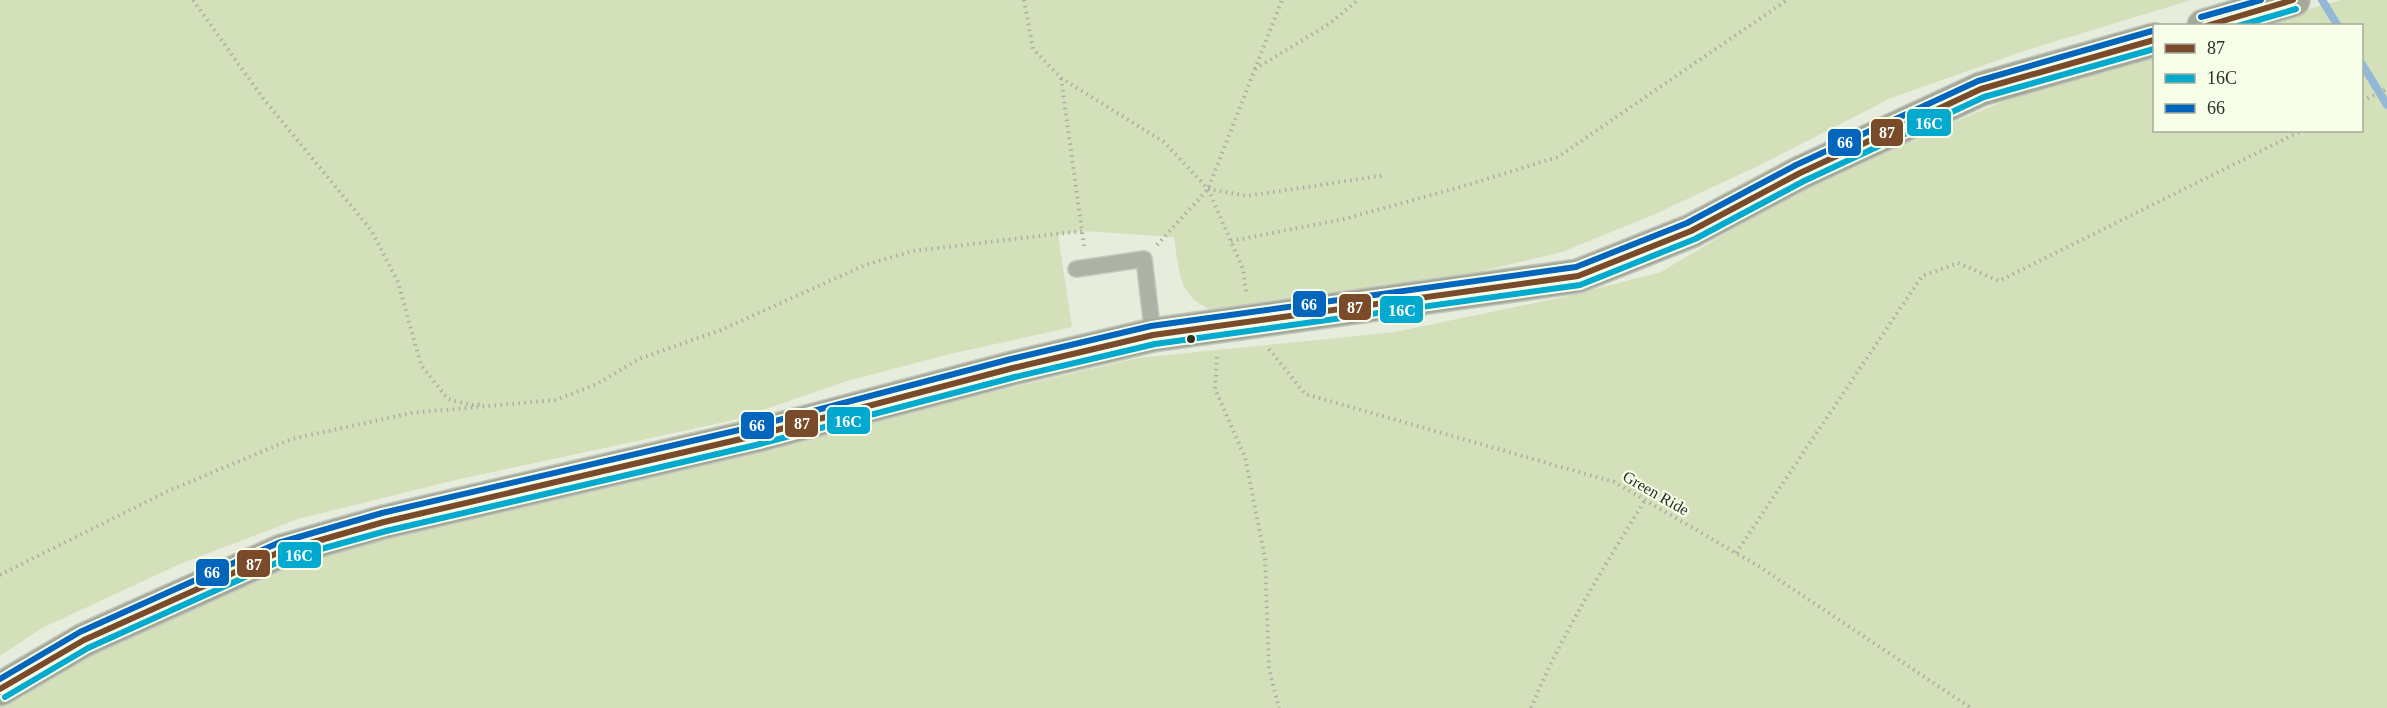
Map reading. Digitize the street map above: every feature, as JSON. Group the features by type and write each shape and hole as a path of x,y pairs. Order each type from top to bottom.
{"main road":[{"path":"2211,24 2293,0"},
{"path":"0,689 84,640 282,551 384,522 754,436 1013,368 1153,335 1578,276 1690,231 1800,173 1981,89 2153,40"}],"lane":[{"path":"1082,268 1144,259 1153,335"}],"path":[{"path":"193,0 262,97 371,230 398,282 421,365 448,399 471,405 555,400 597,384 639,359 721,330 865,265 913,251 1082,231"},
{"path":"1024,0 1033,49 1060,78 1164,142 1208,189 1243,268 1249,323"},
{"path":"1144,259 1208,189 1282,0"},
{"path":"1254,70 1329,24 1358,0"},
{"path":"1231,241 1344,219 1558,157 1787,0"},
{"path":"1060,78 1082,231 1082,268"},
{"path":"2363,100 2387,89"},
{"path":"1736,553 1922,276 1958,263 1999,281 2299,132"},
{"path":"1208,189 1247,196 1386,176"},
{"name":"Green Ride","path":"1249,323 1305,394 1614,482 1736,553 1971,708"},
{"path":"1217,351 1215,389 1245,457 1266,558 1269,669 1279,708"},
{"path":"0,575 168,491 292,439 411,413 514,403"},
{"path":"1531,708 1539,688 1596,580 1645,500"}],"green space":[{"path":"0,0 2191,0 2024,51 1891,98 1762,164 1653,215 1562,252 1424,285 1210,309 1199,303 1185,288 1179,270 1174,237 1082,231 1058,235 1072,327 950,354 847,381 734,420 460,479 298,519 180,564 42,628 0,656"},
{"path":"2341,0 2387,0 2387,708 0,708 0,705 69,660 214,593 373,536 1138,358 1395,332 1564,297 1661,272 1777,203 1927,133 2047,84 2153,54 2153,132 2363,132 2363,24 2256,24"}],"waterway":[{"path":"2322,0 2337,24"},
{"path":"2363,66 2387,105"}],"transit line":[{"name":"66","path":"2201,17 2261,0"},
{"name":"87","path":"2213,24 2293,0"},
{"name":"16C","path":"2245,24 2296,9"},
{"name":"66","path":"0,679 80,632 278,543 382,513 752,427 1011,359 1151,326 1576,267 1687,223 1796,165 1978,81 2152,31"},
{"name":"87","path":"0,689 84,640 282,551 384,522 754,436 1013,368 1153,335 1578,276 1691,231 1800,173 1981,89 2153,40"},
{"name":"16C","path":"5,697 88,648 285,559 386,531 756,445 1015,377 1155,344 1580,285 1695,239 1804,181 1984,97 2153,49"}]}
